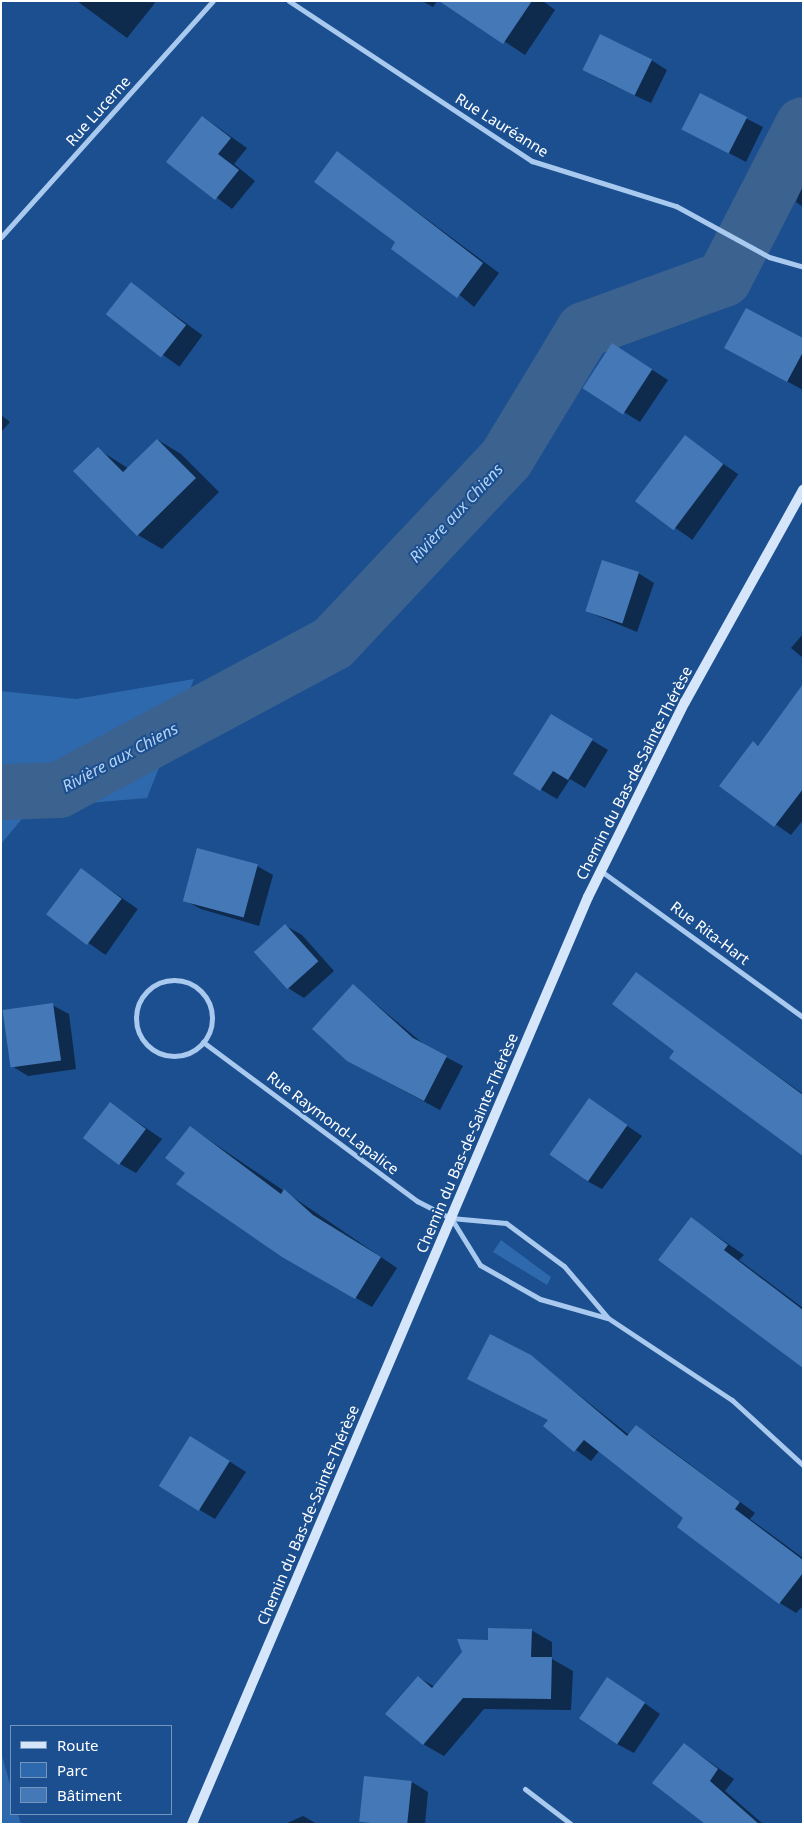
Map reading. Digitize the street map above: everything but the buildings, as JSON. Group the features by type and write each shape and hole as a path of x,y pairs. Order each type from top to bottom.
{"street":[{"name":"Rue Lucerne","path":"1,237 214,1"},
{"name":"Rue Lauréanne","path":"289,1 532,161 676,206 769,257 803,267"},
{"name":"Chemin du Bas-de-Sainte-Thérèse","path":"192,1824 601,871 684,702 803,490"},
{"name":"Rue Rita-Hart","path":"601,871 803,1017"},
{"path":"170,980 196,987 206,997 212,1016 204,1042 179,1055 152,1049 137,1026 141,999 156,984 170,980"},
{"name":"Rue Raymond-Lapalice","path":"204,1042 417,1200 451,1218 506,1223 564,1266 608,1318 732,1400 803,1465"},
{"name":"Rue Raymond-Lapalice","path":"451,1218 480,1265 540,1299 608,1318"},
{"path":"525,1789 571,1824"}],"green space":[{"path":"194,679 147,798 31,808 1,844 1,691 76,699"},
{"path":"501,1240 551,1277 547,1285 493,1252"},
{"path":"1,1752 10,1784 10,1815 18,1815 21,1824 1,1824"}],"waterway":[{"name":"Rivière aux Chiens","path":"1,792 59,790 333,643 506,459 584,330 724,279 803,125"}]}
